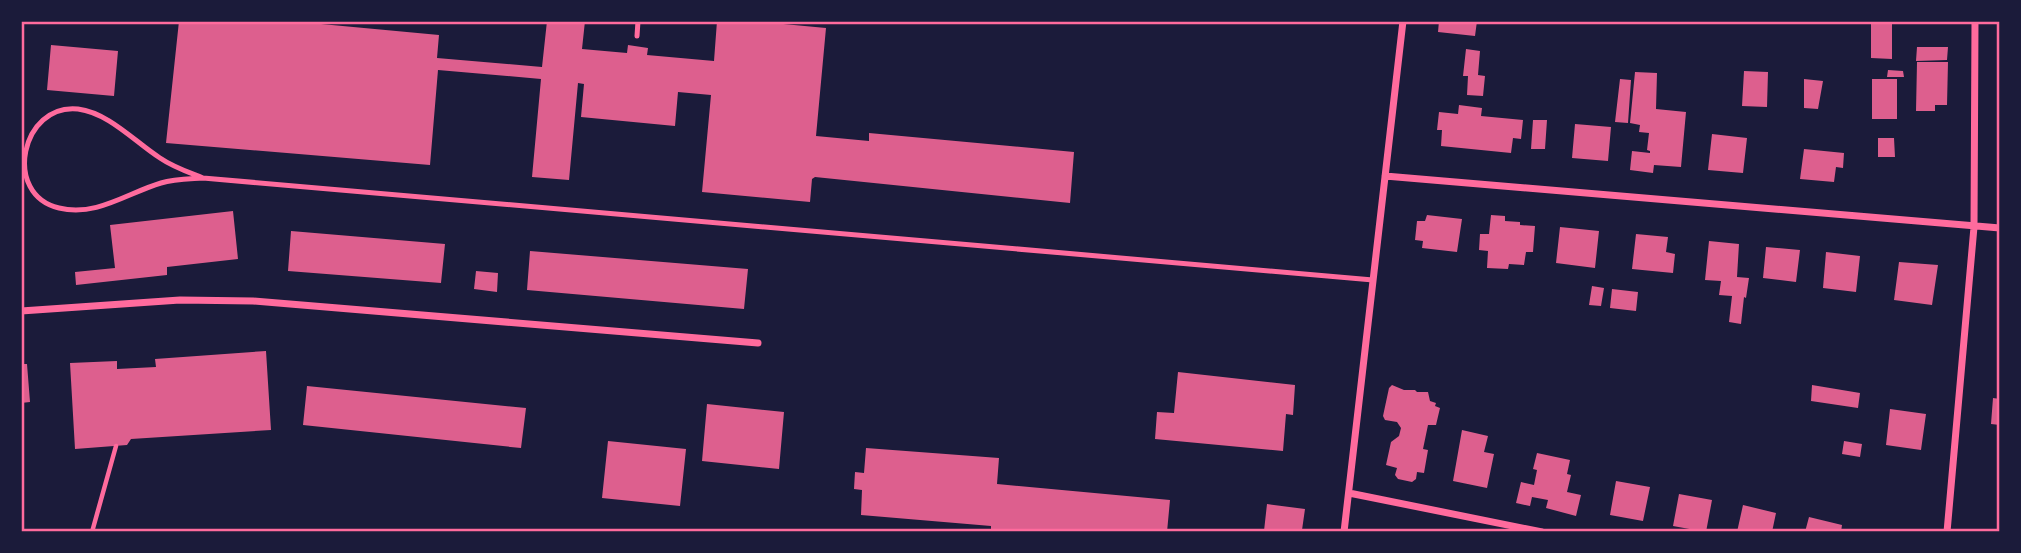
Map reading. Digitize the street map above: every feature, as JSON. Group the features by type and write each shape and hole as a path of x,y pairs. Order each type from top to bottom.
{"street":[{"path":"1344,532 1404,21"},
{"path":"1947,532 1974,227 1975,21"},
{"path":"1385,176 2000,228"},
{"path":"21,312 180,300 253,301 758,343"},
{"path":"1349,493 1542,532"}],"lane":[{"path":"637,36 638,21"},
{"path":"203,178 174,167 109,122 78,109 57,112 39,122 32,132 24,162 25,178 36,195 59,208 73,210 110,205 165,181 203,178 1373,280"}],"path":[{"path":"92,532 116,446"}],"building":[{"path":"179,21 289,21 439,35 437,58 542,67 547,21 585,21 582,49 627,53 628,45 648,48 647,55 714,61 717,21 750,21 826,28 816,136 869,141 869,133 1074,152 1070,203 815,177 812,179 810,202 702,192 711,95 678,92 675,126 581,117 584,84 578,83 569,180 532,177 541,79 438,70 430,165 166,143"},
{"path":"1439,21 1477,21 1475,36 1438,32"},
{"path":"1871,21 1892,21 1892,59 1871,58"},
{"path":"51,45 118,51 114,96 47,90"},
{"path":"1917,47 1948,47 1947,60 1916,61"},
{"path":"1466,49 1480,51 1478,75 1485,76 1483,96 1467,95 1468,76 1463,76"},
{"path":"1917,62 1948,62 1947,105 1935,105 1935,111 1916,111"},
{"path":"1888,70 1903,71 1904,77 1887,77"},
{"path":"1744,71 1768,72 1767,107 1742,106"},
{"path":"1635,72 1657,73 1656,109 1686,112 1681,167 1654,165 1653,173 1630,170 1632,151 1650,153 1647,150 1649,133 1639,132 1640,125 1630,123"},
{"path":"1620,79 1631,80 1628,123 1615,122"},
{"path":"1804,79 1823,81 1818,109 1804,108"},
{"path":"1872,79 1897,79 1897,119 1872,119"},
{"path":"1459,105 1482,108 1481,116 1523,120 1521,139 1513,138 1511,153 1441,146 1442,130 1437,130 1439,112 1458,114"},
{"path":"1533,120 1547,120 1545,149 1531,149"},
{"path":"1575,124 1611,127 1608,161 1572,158"},
{"path":"1712,134 1747,138 1743,173 1708,170"},
{"path":"1878,138 1894,138 1895,157 1878,157"},
{"path":"1804,149 1844,153 1843,168 1836,167 1834,182 1800,179"},
{"path":"233,211 238,259 167,267 167,275 76,285 75,272 115,268 110,225"},
{"path":"1427,215 1462,219 1457,252 1422,248 1423,241 1415,240 1417,221 1425,221"},
{"path":"1491,215 1505,216 1505,221 1520,222 1520,225 1535,226 1533,252 1526,252 1524,265 1509,264 1508,269 1487,268 1488,251 1479,250 1480,234 1489,234"},
{"path":"1560,227 1599,231 1595,268 1556,263"},
{"path":"291,231 445,244 441,283 288,271"},
{"path":"1636,234 1668,237 1666,252 1675,254 1673,273 1632,269"},
{"path":"1709,241 1739,244 1737,277 1749,278 1741,324 1729,322 1732,296 1719,295 1721,281 1705,280"},
{"path":"1766,247 1800,250 1796,282 1763,278"},
{"path":"530,251 748,269 744,309 527,290"},
{"path":"1826,252 1860,256 1856,292 1823,288"},
{"path":"1899,262 1938,265 1932,305 1894,300"},
{"path":"476,271 498,273 497,292 474,289"},
{"path":"1592,286 1604,288 1601,306 1589,305"},
{"path":"1612,289 1638,292 1636,311 1610,308"},
{"path":"266,351 271,430 131,439 127,445 75,449 70,363 117,361 117,369 156,367 155,359"},
{"path":"21,364 27,364 30,402 21,403"},
{"path":"1178,372 1295,385 1293,415 1286,414 1283,451 1155,439 1157,412 1174,413"},
{"path":"1392,385 1404,390 1428,392 1430,401 1440,408 1436,425 1428,425 1423,449 1428,450 1424,473 1417,472 1416,479 1412,482 1398,479 1395,475 1397,468 1386,465 1391,442 1399,436 1401,428 1397,422 1385,420 1383,416"},
{"path":"1812,385 1860,393 1858,408 1811,401"},
{"path":"307,386 526,408 521,448 303,425"},
{"path":"1993,398 2000,399 2000,425 1991,424"},
{"path":"707,404 784,412 779,469 702,461"},
{"path":"1890,409 1926,414 1921,450 1886,445"},
{"path":"1462,430 1488,436 1484,452 1494,454 1487,488 1453,481"},
{"path":"608,441 686,449 680,506 602,498"},
{"path":"1844,441 1862,444 1860,457 1842,454"},
{"path":"866,448 999,458 997,484 1170,500 1167,532 991,532 991,526 861,515 862,490 854,489 855,472 864,473"},
{"path":"1537,453 1570,460 1567,474 1571,475 1567,492 1581,495 1576,516 1546,508 1548,500 1532,497 1530,506 1516,503 1521,482 1534,485 1537,470 1533,469"},
{"path":"1616,481 1650,487 1643,521 1610,515"},
{"path":"1679,494 1712,500 1706,532 1673,526"},
{"path":"1267,504 1305,509 1302,530 1307,532 1264,531"},
{"path":"1743,505 1776,513 1772,532 1737,532"},
{"path":"1809,517 1842,525 1841,532 1805,532"}]}
